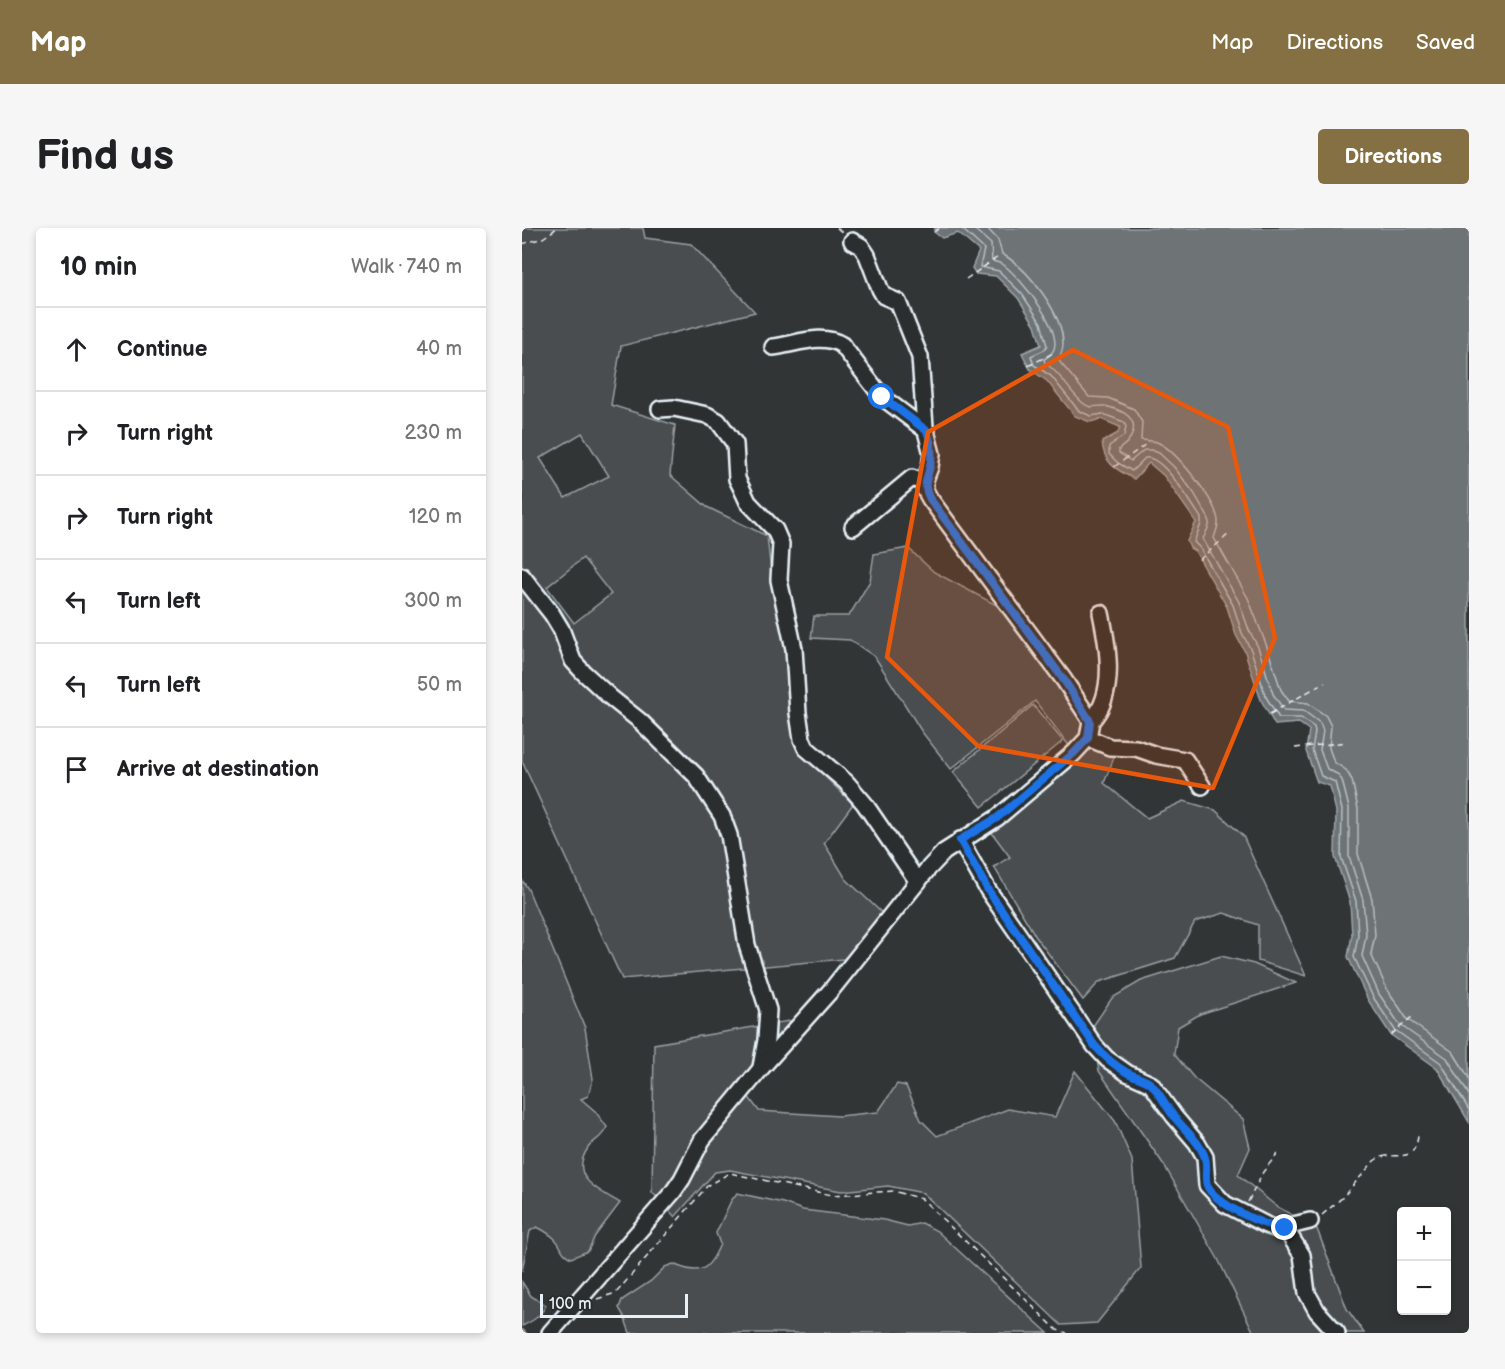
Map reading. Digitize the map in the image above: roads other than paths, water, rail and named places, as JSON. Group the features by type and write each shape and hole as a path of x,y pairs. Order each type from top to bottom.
{"street":[{"path":"852,241 861,246 867,255 880,290 885,296 898,302 921,357 921,380 932,454 925,490 1064,680 1090,721"},
{"path":"773,347 821,339 835,341 842,345 882,397 927,431"},
{"path":"660,409 674,408 707,415 718,421 735,444 737,479 748,502 775,530 781,544 779,580 794,649 802,739 806,748 846,782 864,803 918,882"},
{"path":"853,527 912,478 925,483"},
{"path":"522,576 552,614 561,629 573,661 578,667 591,681 640,721 696,776 722,816 729,835 747,945 768,1010 766,1040 760,1070"},
{"path":"550,1333 673,1192 702,1140 832,989 944,852 997,818 1074,753 1088,738 1090,721 1103,702 1107,687 1107,655 1101,613"},
{"path":"1088,738 1110,747 1136,747 1156,755 1185,760 1202,786"},
{"path":"960,840 988,890 1095,1046 1107,1059 1127,1073 1150,1084 1173,1116 1197,1143 1205,1157 1207,1185 1225,1204 1277,1229 1310,1221"},
{"path":"1285,1228 1302,1255 1307,1293 1317,1311 1337,1333"}],"water":[{"path":"935,228 1469,228 1469,1122 1437,1068 1391,1035 1368,1000 1348,957 1352,935 1350,902 1335,857 1336,811 1330,786 1317,782 1306,751 1309,730 1299,723 1275,725 1261,700 1227,607 1187,541 1196,522 1164,476 1149,463 1134,479 1108,461 1102,442 1118,433 1120,427 1101,419 1090,422 1075,416 1047,381 1030,369 1022,353 1041,345 1035,325 1018,298 996,276 976,274 972,268 979,251 958,233 942,238 934,232"}],"waterway":[{"path":"522,1330 525,1333"}]}
